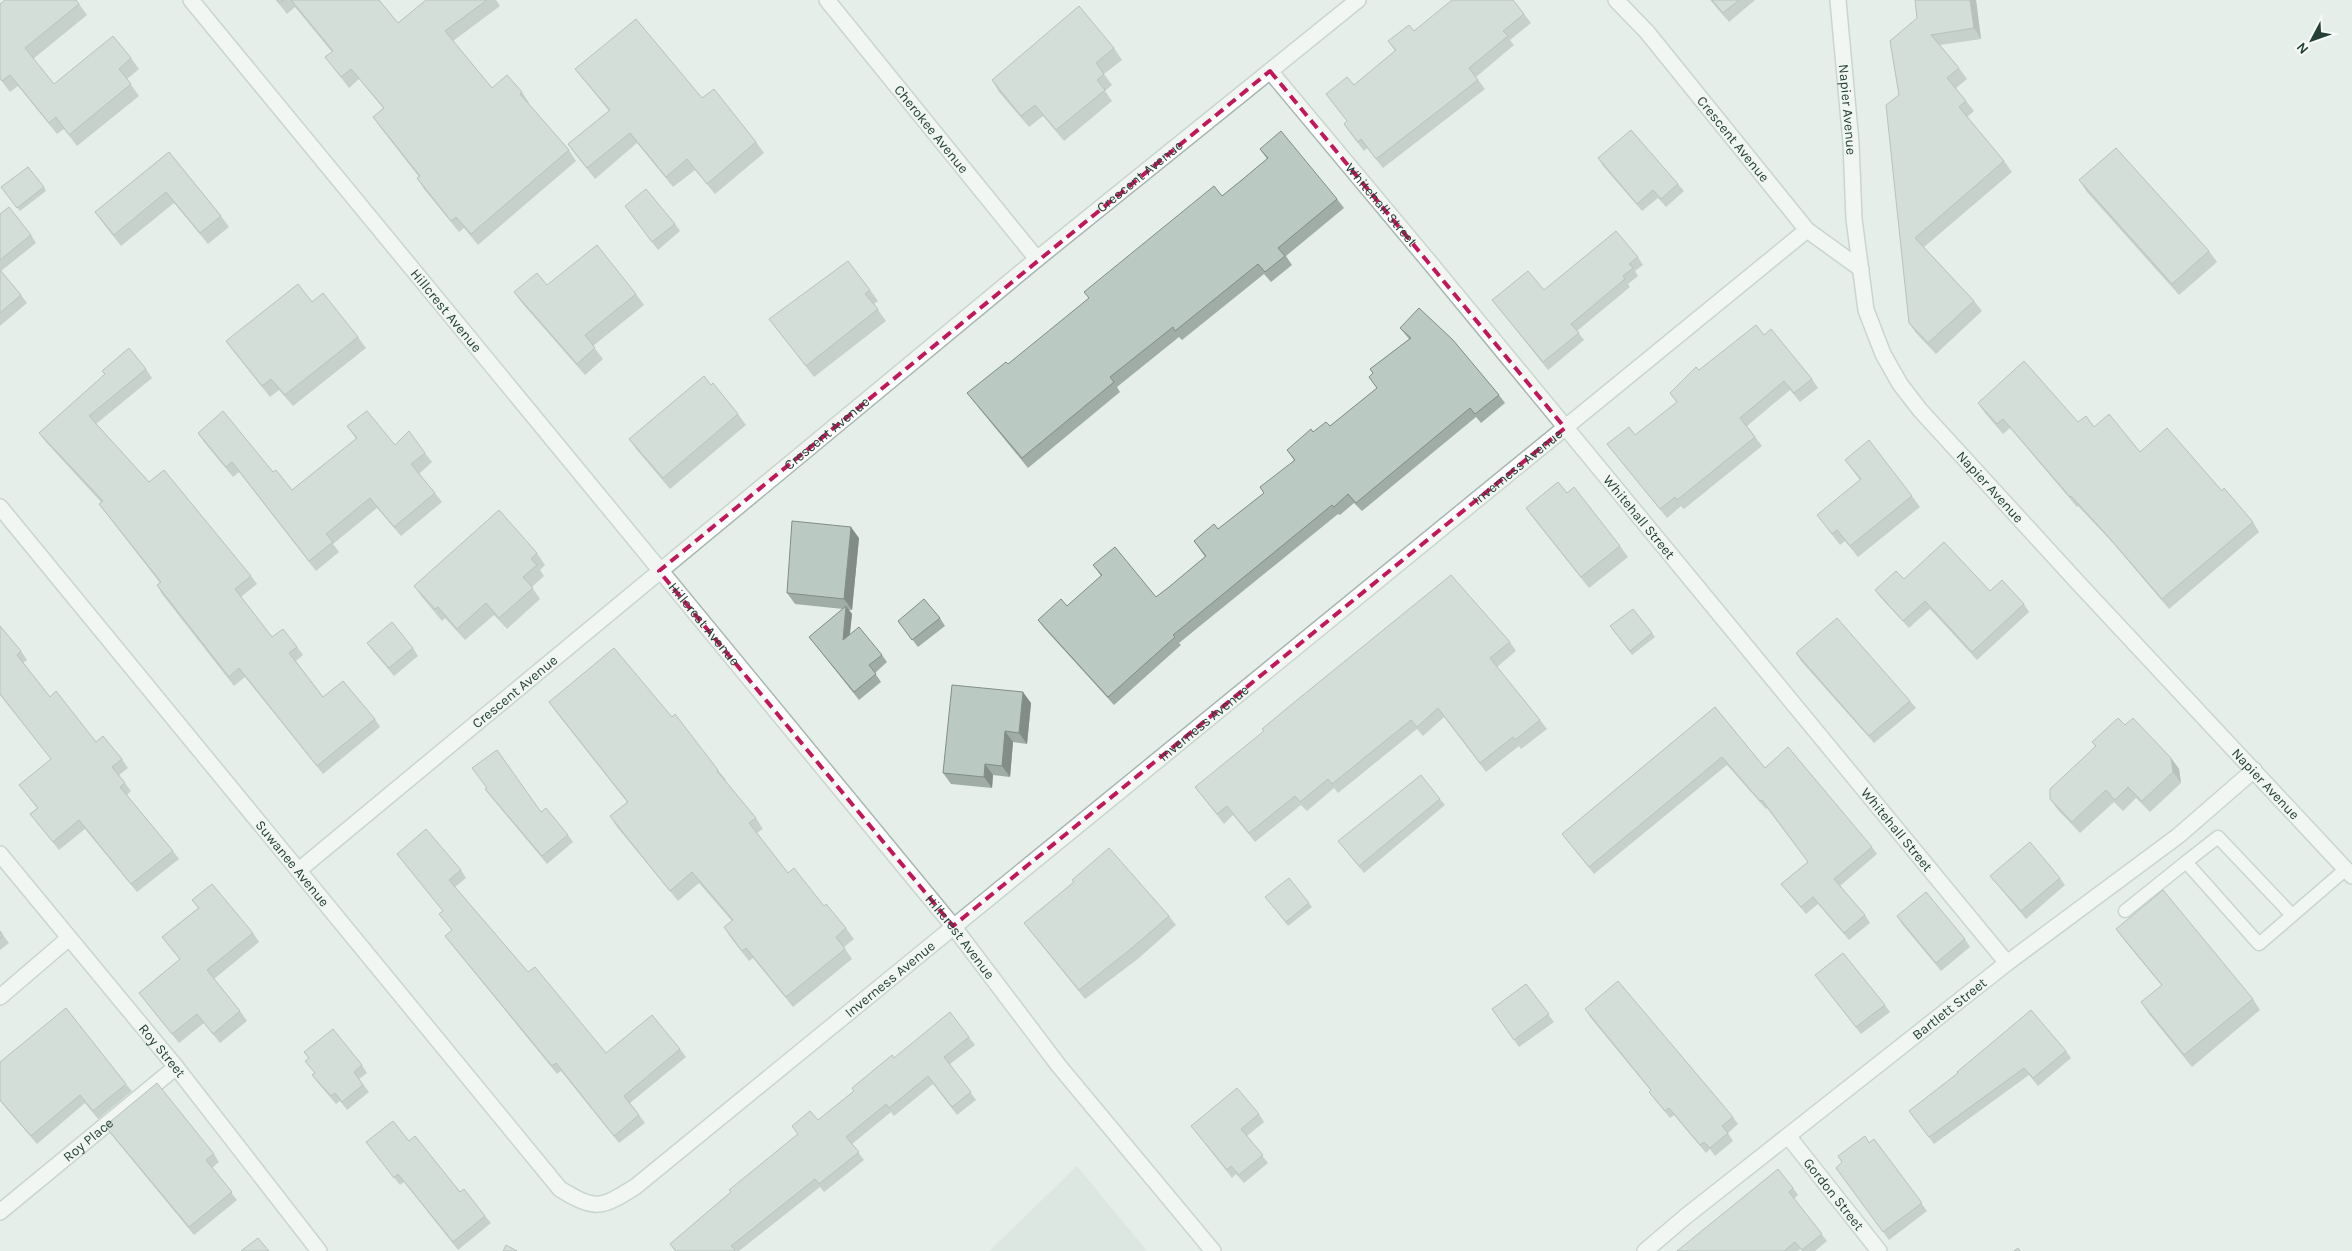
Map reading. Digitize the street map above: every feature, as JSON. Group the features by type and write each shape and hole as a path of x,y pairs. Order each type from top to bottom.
{"street":[{"name":"Hillcrest Avenue","path":"191,0 953,926 1059,1066 1213,1251"},
{"name":"Cherokee Avenue","path":"826,0 1037,259"},
{"name":"Crescent Avenue","path":"299,870 1037,259 1358,0"},
{"name":"Crescent Avenue","path":"1616,0 1647,32 1807,230 1861,269"},
{"name":"Napier Avenue","path":"1838,0 1850,143 1854,219 1866,310 1872,330 1883,354 1900,384 1920,410 2082,587 2349,872"},
{"name":"Whitehall Street","path":"1270,71 2007,963"},
{"name":"Inverness Avenue","path":"595,1205 609,1203 635,1186 1565,428 1653,353 1807,230"},
{"name":"Suwanee Avenue","path":"0,507 560,1189 579,1201 595,1205"},
{"name":"Bartlett Street","path":"1645,1251 2007,963 2178,836 2254,770"},
{"name":"Roy Street","path":"0,854 176,1067 319,1251"},
{"path":"0,997 69,938"},
{"name":"Roy Place","path":"0,1212 176,1067"},
{"name":"Gordon Street","path":"1788,1136 1879,1251"}],"lane":[{"path":"2125,911 2218,837 2292,915"},
{"path":"2186,862 2258,944 2292,915 2349,872"}],"highlighted area":[{"path":"1270,71 1565,428 953,926 659,571"}],"shaded area":[{"path":"1077,1166 1147,1251 989,1251"}],"building":[{"path":"5,0 76,0 79,4 25,48 54,84 113,36 131,58 119,69 131,84 69,135 56,117 49,123 10,75 2,81 0,78 0,4"},
{"path":"291,0 379,0 398,23 426,0 487,0 445,31 492,88 507,75 522,92 520,94 569,150 471,234 456,217 451,221 417,178 420,176 373,117 384,108 351,69 341,77 325,57 333,51"},
{"path":"1452,0 1513,0 1524,14 1503,31 1508,36 1469,68 1478,80 1376,159 1361,139 1358,142 1344,124 1347,121 1326,94 1347,77 1354,85 1396,50 1388,41 1409,25 1414,31"},
{"path":"1712,0 1739,0 1723,13"},
{"path":"1915,0 1970,0 1974,28 1931,35 1959,68 1947,78 1966,101 1959,107 2004,161 1915,238 1974,301 1928,343 1909,323 1886,105 1899,95 1890,41 1917,18"},
{"path":"1079,6 1114,48 1096,63 1104,74 1097,80 1105,90 1056,130 1035,105 1021,116 992,80"},
{"path":"636,19 702,98 714,89 756,142 707,184 687,159 666,177 630,133 587,168 568,144 610,110 575,69"},
{"path":"1631,130 1678,184 1661,199 1653,190 1637,204 1598,158"},
{"path":"1281,131 1337,199 1278,248 1285,256 1265,272 1258,264 1175,331 1173,327 1110,377 1114,382 1022,458 967,393 1006,362 1008,364 1089,298 1084,292 1214,186 1222,196 1243,179 1268,158 1260,149"},
{"path":"2116,148 2209,251 2172,284 2079,180"},
{"path":"169,152 221,216 200,233 166,192 114,235 95,212"},
{"path":"28,167 44,187 17,208 1,187"},
{"path":"646,189 675,224 652,242 625,206"},
{"path":"9,207 31,235 0,260 0,214"},
{"path":"1616,231 1638,257 1629,264 1633,268 1623,276 1625,279 1571,324 1579,333 1543,362 1492,300 1528,271 1544,290"},
{"path":"597,245 636,294 585,335 595,348 577,364 514,292 537,273 547,285"},
{"path":"848,261 870,290 865,294 878,309 806,366 769,319"},
{"path":"0,270 21,295 0,313"},
{"path":"298,284 312,302 323,293 358,337 285,395 271,379 262,386 226,341"},
{"path":"1419,308 1453,340 1499,395 1475,414 1470,408 1356,503 1348,494 1334,507 1332,505 1173,635 1175,637 1108,697 1038,620 1061,599 1067,606 1102,575 1093,565 1115,547 1156,597 1169,587 1206,556 1194,541 1214,524 1218,529 1264,493 1260,487 1295,460 1287,450 1311,429 1313,432 1326,422 1330,426 1377,388 1369,377 1373,373 1370,369 1411,338 1400,328"},
{"path":"1756,325 1764,335 1771,329 1812,379 1794,393 1784,381 1740,418 1755,437 1677,500 1675,497 1660,509 1607,444 1629,427 1635,435 1677,402 1670,393 1696,367 1699,370"},
{"path":"129,348 146,369 89,416 149,482 164,470 251,576 235,589 272,637 283,629 297,647 289,653 323,697 343,681 375,719 317,766 239,668 229,677 157,585 161,582 99,504 103,501 39,433 105,374 102,371"},
{"path":"2024,361 2078,422 2086,416 2094,427 2109,414 2140,452 2167,428 2222,491 2224,488 2253,522 2162,599 2003,419 1997,424 1978,403"},
{"path":"704,376 711,385 713,383 738,414 663,478 629,439"},
{"path":"223,411 273,472 276,470 292,490 357,438 347,426 367,411 395,445 409,431 425,453 411,464 435,493 394,527 370,498 326,534 333,542 309,561 232,462 226,467 198,433"},
{"path":"1869,440 1912,496 1850,546 1837,530 1832,534 1817,515 1861,479 1845,460"},
{"path":"1558,482 1567,493 1574,487 1620,546 1581,577 1526,508"},
{"path":"499,510 537,553 531,559 537,565 523,577 533,588 499,618 486,603 457,629 438,607 435,609 414,586"},
{"path":"792,521 851,527 844,599 787,593"},
{"path":"1944,542 1990,591 2002,580 2024,604 1972,652 1925,601 1903,621 1875,590 1896,571 1904,579"},
{"path":"1451,575 1510,642 1490,658 1540,720 1515,740 1513,737 1480,763 1438,708 1417,727 1411,720 1332,784 1328,779 1300,802 1295,796 1249,833 1227,806 1217,814 1195,787 1264,731 1262,729 1297,700"},
{"path":"924,599 940,618 912,640 898,621"},
{"path":"846,606 843,640 859,627 882,655 869,665 876,674 854,692 809,637"},
{"path":"1633,609 1652,633 1630,651 1610,626"},
{"path":"1837,618 1910,701 1869,736 1796,653"},
{"path":"392,622 413,648 389,668 367,643"},
{"path":"0,626 21,651 17,655 50,697 56,691 96,742 103,736 122,759 112,767 125,783 120,787 173,851 131,884 79,820 53,842 30,814 38,808 19,785 51,759 0,694"},
{"path":"614,648 672,717 675,714 717,771 756,818 749,823 788,873 794,868 824,906 826,904 846,928 836,937 845,949 786,997 746,948 742,951 724,927 733,920 692,872 670,891 649,865 610,816 628,802 549,702"},
{"path":"952,685 1023,692 1019,733 1005,731 1002,766 985,764 984,777 943,773"},
{"path":"1715,707 1765,768 1788,747 1872,847 1834,879 1865,915 1844,933 1813,897 1801,907 1781,884 1808,862 1762,800 1760,801 1722,757 1589,867 1562,834"},
{"path":"2118,718 2125,725 2133,718 2171,758 2173,772 2142,801 2128,787 2115,800 2106,790 2072,822 2050,799 2050,789 2096,746 2092,742"},
{"path":"497,750 541,812 546,808 568,835 542,856 485,789 487,788 472,768"},
{"path":"1421,775 1440,799 1359,866 1338,841"},
{"path":"426,829 461,870 449,880 528,972 535,967 606,1053 652,1015 680,1049 624,1096 639,1115 614,1136 556,1063 552,1066 445,936 452,930 439,914 443,911 397,854"},
{"path":"2030,842 2060,878 2021,911 1990,876"},
{"path":"1109,848 1169,916 1079,990 1024,923 1074,882 1072,880"},
{"path":"1289,878 1309,903 1286,922 1265,897"},
{"path":"212,884 253,933 207,970 240,1011 213,1034 197,1014 172,1034 139,993 180,959 162,937 199,908 192,900"},
{"path":"2163,890 2253,999 2184,1055 2141,1002 2162,985 2116,929"},
{"path":"1926,892 1965,939 1936,963 1897,916"},
{"path":"1843,953 1885,1005 1856,1027 1815,975"},
{"path":"1618,981 1733,1117 1722,1126 1728,1133 1710,1148 1704,1142 1700,1145 1669,1108 1665,1111 1649,1092 1651,1090 1585,1009"},
{"path":"1526,984 1549,1014 1514,1040 1492,1009"},
{"path":"66,1008 126,1084 93,1111 80,1095 31,1136 0,1100 0,1062"},
{"path":"2031,1010 2066,1051 2033,1078 2024,1068 1929,1137 1909,1111 1958,1073"},
{"path":"950,1012 969,1037 944,1057 971,1092 952,1107 928,1076 889,1108 886,1104 846,1137 859,1152 819,1184 815,1179 731,1246 734,1251 676,1251 670,1244 731,1192 729,1190 798,1134 792,1126 810,1111 818,1120 854,1091 852,1088 892,1055 894,1058"},
{"path":"333,1029 362,1065 354,1072 363,1085 342,1102 335,1093 331,1096 312,1075 315,1073 305,1061 309,1058 304,1052"},
{"path":"157,1083 214,1154 206,1160 232,1192 189,1227 105,1126"},
{"path":"1237,1088 1259,1114 1241,1129 1263,1155 1239,1175 1231,1166 1227,1170 1191,1126"},
{"path":"393,1121 409,1141 415,1136 460,1192 464,1189 485,1216 453,1242 398,1174 394,1178 366,1142"},
{"path":"1865,1136 1869,1143 1874,1139 1922,1203 1883,1232 1836,1168 1842,1162 1838,1156"},
{"path":"1778,1169 1793,1188 1789,1192 1822,1234 1802,1250 1795,1242 1784,1251 1677,1251"},
{"path":"258,1238 269,1251 241,1251"},
{"path":"506,1245 517,1251 503,1251"}]}
